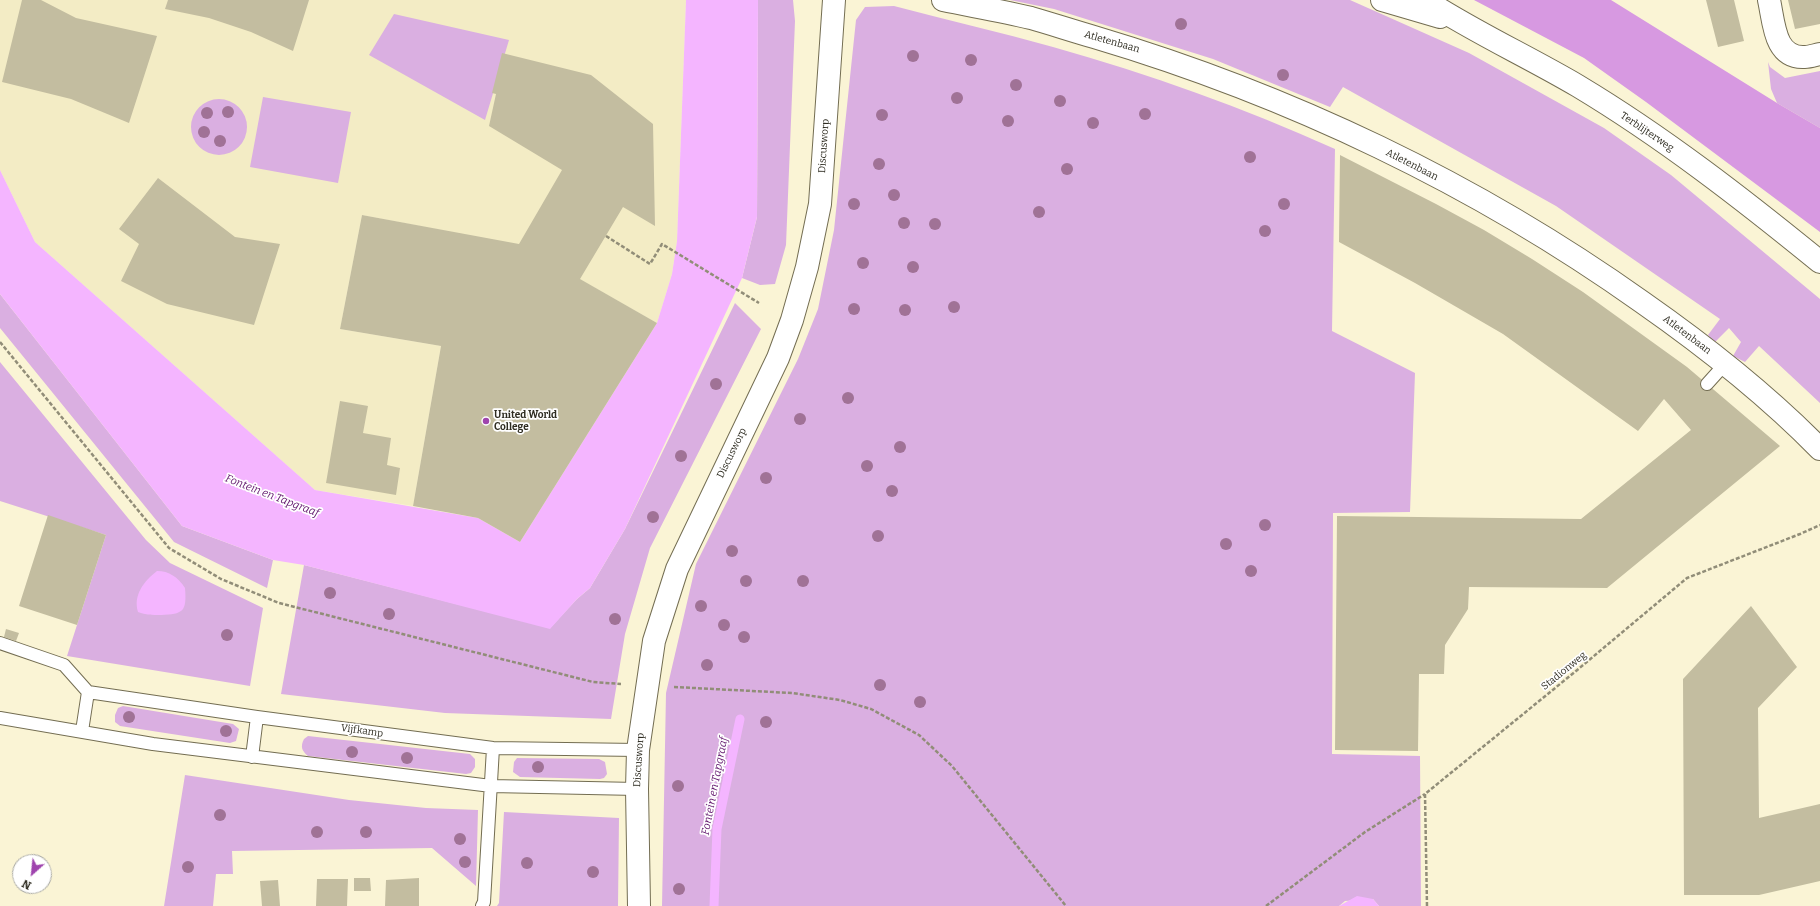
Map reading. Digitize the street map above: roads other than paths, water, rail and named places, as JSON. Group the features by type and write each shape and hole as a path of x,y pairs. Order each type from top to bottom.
{"street":[{"name":"Discusworp","path":"639,906 637,789 638,750 654,641 676,569 778,358 792,320 807,267 820,204 834,0"},
{"name":"Atletenbaan","path":"942,0 1031,18 1145,52 1209,74 1331,124 1391,154 1486,203 1545,237 1600,272 1685,332 1725,364 1799,427 1820,449"},
{"name":"Terblijterweg","path":"1382,0 1460,23"},
{"name":"Terblijterweg","path":"1425,0 1460,23 1579,87 1657,138 1769,220 1820,262"},
{"path":"1769,0 1779,44 1789,55 1804,57 1820,54"}],"lane":[{"path":"1707,384 1725,364"},
{"path":"0,643 64,665 88,692 82,731"},
{"name":"Vijfkamp","path":"88,692 257,717 493,748 638,750"},
{"path":"252,757 257,717"},
{"path":"0,718 153,744 491,786 637,789"},
{"path":"482,906 484,902 493,748"}],"water":[{"path":"686,0 758,0 757,217 742,278 625,529 590,588 577,599 550,629 304,565 273,560 182,526 0,294 0,170 35,242 315,490 478,518 520,542 657,323 672,274 677,241"},
{"path":"157,571 173,575 185,588 184,607 179,612 168,615 158,615 138,612 138,594 148,579"},
{"path":"1357,896 1373,899 1379,906 1339,906"}],"waterway":[{"name":"Fontein en Tapgraaf","path":"714,906 717,829 740,719"}],"place":[{"name":"United World College","path":"486,421"}]}
